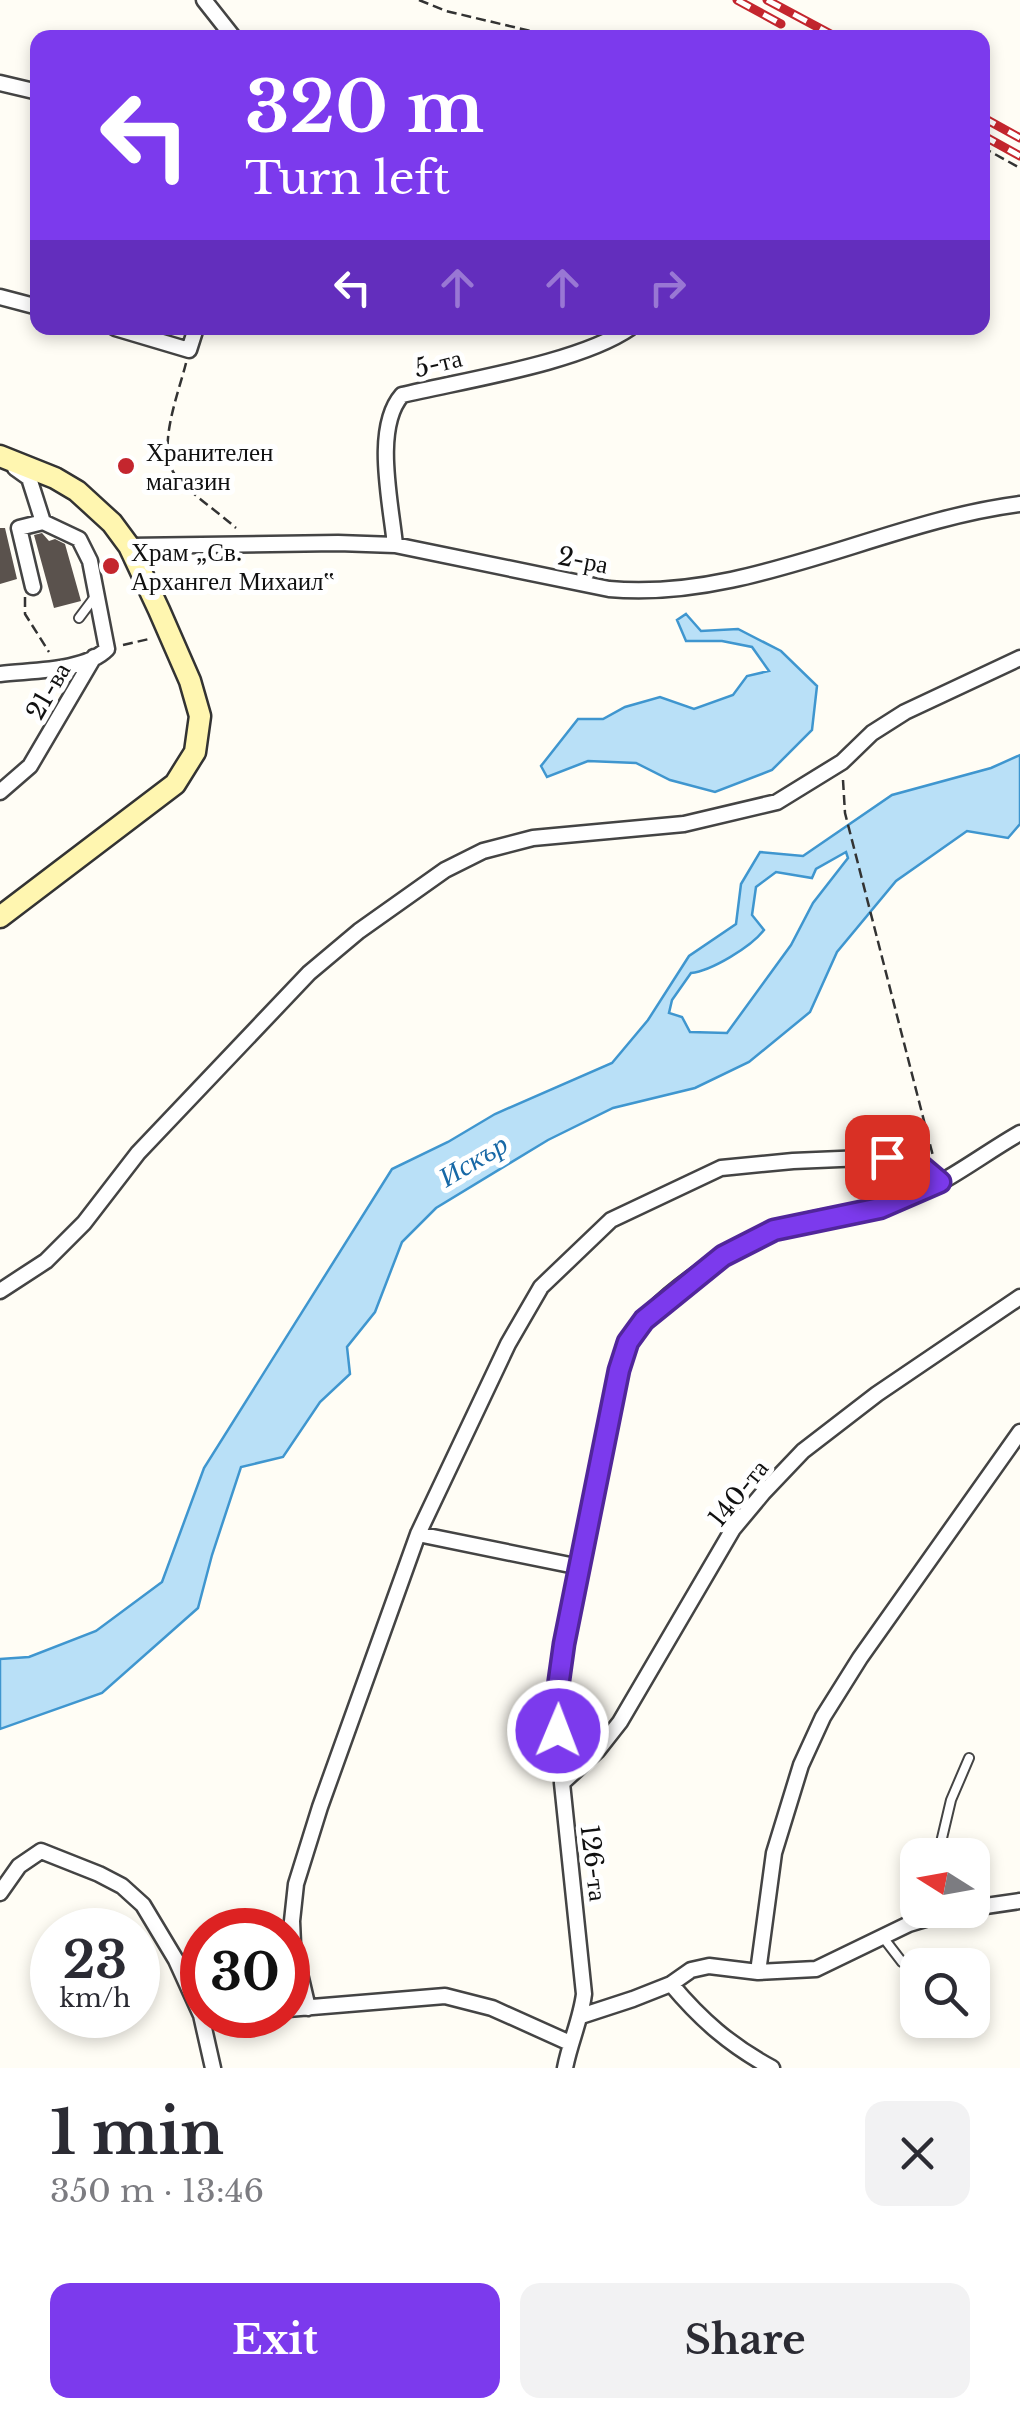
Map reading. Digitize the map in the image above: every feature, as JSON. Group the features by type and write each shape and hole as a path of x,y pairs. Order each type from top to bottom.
{"main road":[{"path":"0,456 55,478 112,523 129,546 170,634 200,716 196,752 162,797 0,917"}],"street":[{"path":"204,0 228,30"},
{"path":"0,83 30,90"},
{"path":"0,297 30,304"},
{"path":"138,335 189,350 194,335"},
{"name":"5-та","path":"394,545 386,447 392,406 402,395 578,352 619,335"},
{"path":"0,456 29,478 43,522"},
{"name":"2-ра","path":"129,546 338,542 394,545 609,589 642,592 706,584 808,560 981,508 1020,504"},
{"path":"0,674 71,665 100,653 97,594 80,539 43,522 19,528 32,587"},
{"name":"21-ва","path":"0,792 30,766 100,653"},
{"path":"0,1290 46,1262 84,1223 138,1154 308,972 446,870 483,851 534,838 684,824 777,802 842,762 872,733 905,712 1020,658"},
{"path":"1002,669 1020,670"},
{"name":"126-та","path":"565,2068 584,1994 562,1784 558,1687 619,1370 628,1342 644,1320 723,1256 774,1230 880,1208 940,1182 1020,1133"},
{"path":"295,1908 296,1884 350,1717 418,1534 508,1344 541,1286 612,1220 721,1168 887,1157 914,1160 940,1182"},
{"name":"140-та","path":"562,1784 598,1750 620,1722 733,1528 763,1493 803,1451 877,1394 1020,1297"},
{"path":"758,1972 774,1853 800,1765 823,1717 860,1658 1020,1432"},
{"path":"418,1534 580,1566"},
{"path":"0,1893 18,1866 40,1852 122,1886 143,1905 180,1970"},
{"path":"990,1905 1020,1901"},
{"path":"581,2016 672,1984 692,1970 709,1966 758,1972 816,1969 900,1928"},
{"path":"672,1984 698,2016 736,2048 772,2068"},
{"path":"310,2008 408,1998 456,1998 492,2008 570,2043"},
{"path":"207,2038 213,2068"}],"lane":[{"path":"78,618 97,594"},
{"path":"942,1838 950,1800 968,1758"},
{"path":"882,1936 900,1959"}],"path":[{"path":"419,0 446,11 526,30"},
{"path":"990,151 1020,168"},
{"path":"189,350 167,440 167,460 176,476 256,545"},
{"path":"32,587 26,596 25,614 49,651 48,668"},
{"path":"100,653 170,634"},
{"path":"842,762 845,813 940,1182"}],"water":[{"path":"686,614 701,631 738,629 781,651 817,686 812,730 772,770 715,792 670,780 636,763 588,761 547,777 541,766 578,719 603,719 625,707 660,697 694,709 733,695 747,676 769,671 752,647 722,641 686,641 677,620"},
{"name":"Искър","path":"1020,755 1020,824 1008,838 967,831 896,881 837,952 810,1012 749,1062 695,1088 613,1108 548,1140 436,1208 402,1242 375,1312 347,1347 350,1374 320,1402 283,1457 241,1467 198,1608 102,1693 0,1729 0,1659 29,1657 96,1631 162,1582 204,1468 392,1169 495,1114 612,1063 648,1020 689,956 736,924 741,884 760,852 803,856 892,795 991,768","holes":["846,852 848,858 813,903 791,945 727,1033 690,1032 682,1017 669,1013 672,1000 691,973 730,957 764,930 752,915 756,887 776,872 812,878 816,869"]}],"building":[{"path":"0,528 5,528 17,579 0,584"},
{"path":"42,533 49,541 55,539 65,544 81,601 54,608 34,535"}],"railway":[{"path":"737,0 781,24"},
{"path":"767,0 823,30"},
{"path":"990,121 1020,138"},
{"path":"990,139 1020,156"}],"place":[{"name":"Хранителен магазин","path":"126,466"},
{"name":"Храм „Св. Архангел Михаил‟","path":"111,566"}],"route":[{"path":"558,1731 558,1687 564,1644 628,1342 668,1298 723,1256 774,1230 880,1208 940,1182 914,1160 887,1157"}]}
